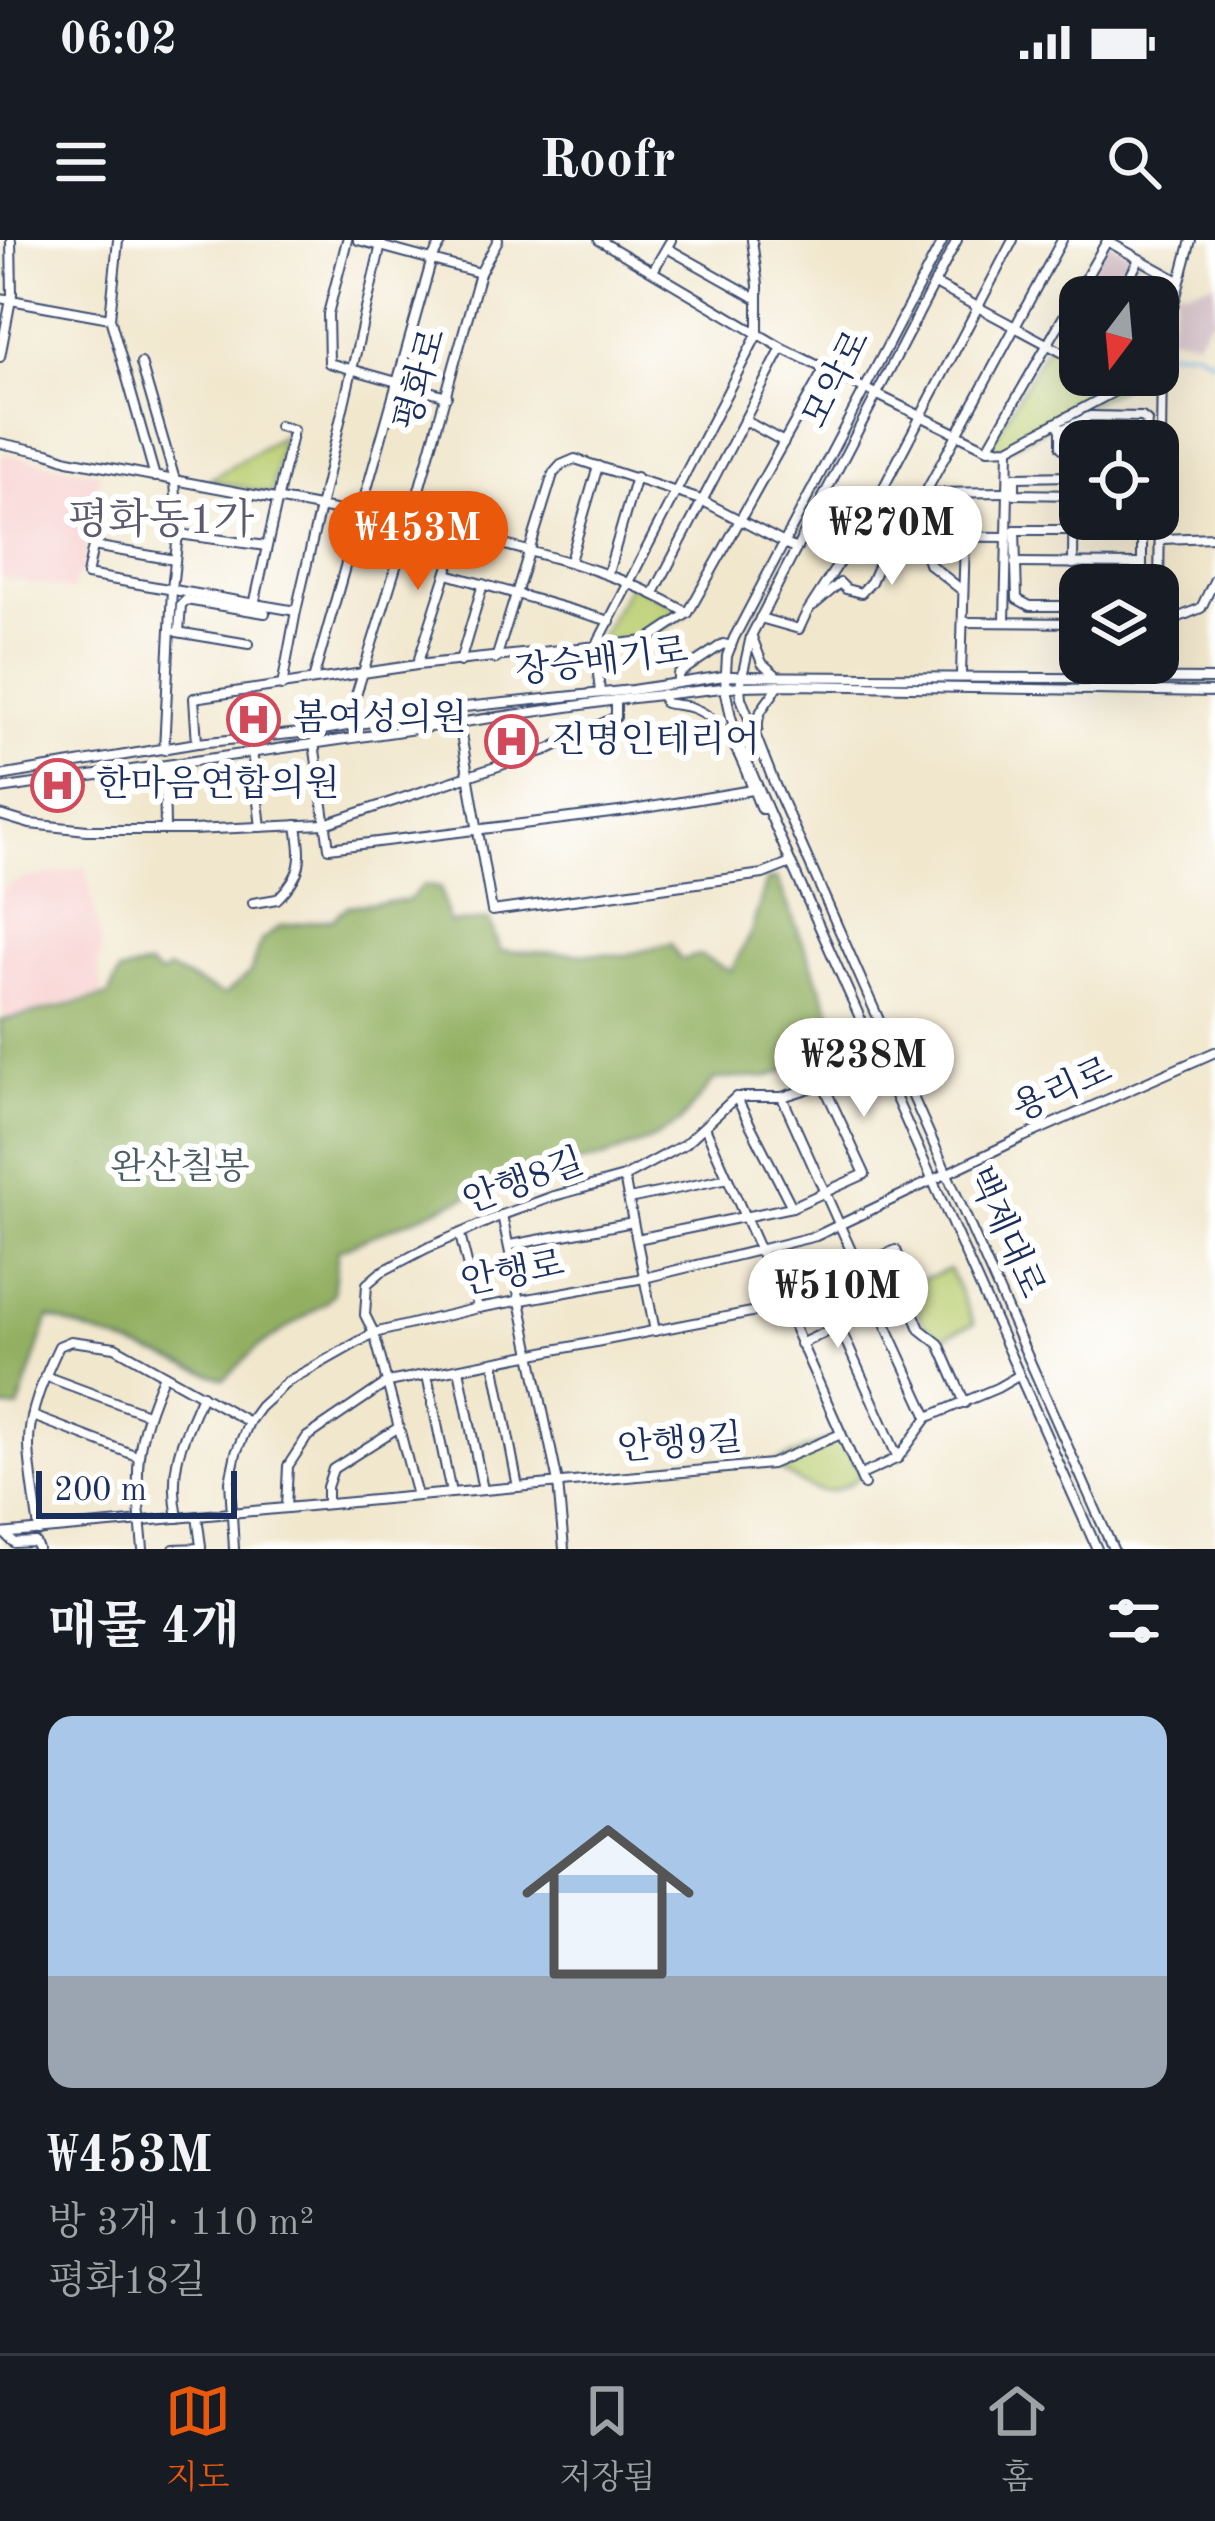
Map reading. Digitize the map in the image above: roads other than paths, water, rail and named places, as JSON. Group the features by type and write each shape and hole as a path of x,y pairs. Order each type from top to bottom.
{"street":[{"path":"0,357 11,240"},
{"path":"118,240 110,318 155,477"},
{"path":"347,240 328,314 328,363 447,396"},
{"path":"358,240 480,273"},
{"path":"313,680 432,259 443,240"},
{"name":"평화로","path":"357,737 351,711 480,273 498,240"},
{"path":"599,240 782,348 988,449 1009,448 1059,426"},
{"path":"600,692 595,648 758,334 752,240"},
{"name":"모악로","path":"724,676 731,646 943,240"},
{"name":"모악로","path":"742,674 760,618 957,240"},
{"path":"760,618 799,629 866,520 1013,240"},
{"path":"902,536 1062,240"},
{"path":"1179,281 1191,240"},
{"path":"988,449 1106,241 1171,276"},
{"path":"282,686 381,243"},
{"path":"653,272 669,244 758,298"},
{"path":"1130,276 1139,259"},
{"path":"1162,276 1164,272"},
{"path":"935,284 1059,350"},
{"path":"5,299 110,318"},
{"path":"654,593 782,348"},
{"path":"141,364 175,480 178,534 164,750"},
{"path":"196,743 194,698 417,665 646,641 688,613 825,368"},
{"path":"1069,420 1107,396"},
{"path":"1078,420 1090,416 1145,420"},
{"path":"744,420 784,442"},
{"path":"254,605 293,430 279,425"},
{"path":"1059,426 1059,446"},
{"path":"0,443 155,477 410,522 570,561 654,593 688,613"},
{"path":"1005,621 1009,448"},
{"path":"496,658 553,474 575,458 701,500 796,549"},
{"path":"570,561 598,466"},
{"path":"1059,476 1016,477 1015,494 1059,495"},
{"path":"608,573 636,477"},
{"path":"926,493 1008,492"},
{"path":"823,500 902,536 1007,538"},
{"path":"1059,530 1015,530 1015,563 1015,593 1022,604 1059,605"},
{"path":"178,534 266,546"},
{"path":"417,665 459,534"},
{"path":"925,537 929,564 963,591"},
{"path":"961,675 965,537"},
{"path":"1179,538 1215,537"},
{"path":"1015,563 1073,564 1073,540"},
{"path":"1142,540 1142,564"},
{"path":"175,560 93,546 87,575 296,611"},
{"path":"809,609 840,583 861,593 883,555 925,550"},
{"path":"446,574 610,621"},
{"path":"460,662 482,584"},
{"path":"1179,617 1202,608 1214,585"},
{"path":"174,631 186,600 266,613"},
{"path":"963,622 1059,622"},
{"path":"174,631 249,644"},
{"path":"752,636 762,663 777,680 760,712 758,727 752,730"},
{"path":"678,682 678,674 723,644 731,646"},
{"name":"장승배기로","path":"0,776 196,743 742,674 777,680 1215,692"},
{"name":"백제대로","path":"742,674 742,704 752,730 1113,1549"},
{"name":"백제대로","path":"724,676 738,737 790,863 1097,1549"},
{"name":"장승배기로","path":"0,789 777,680 1059,677"},
{"name":"장승배기로","path":"1179,679 1215,679"},
{"path":"1157,684 1157,691"},
{"path":"662,694 665,703 694,709 731,737 761,809 767,809"},
{"path":"0,815 30,824 87,830 325,824 549,749 616,717 616,700"},
{"path":"459,723 492,911 764,874 790,863"},
{"path":"314,743 329,848 627,812 752,790"},
{"path":"252,751 261,827"},
{"path":"164,767 165,830"},
{"path":"253,903 277,899 296,877 301,863 297,825"},
{"name":"용리로","path":"932,1181 1215,1052"},
{"path":"792,1207 736,1097 782,1097 823,1084 878,1054"},
{"path":"637,1239 792,1207 865,1174 823,1084"},
{"name":"안행8길","path":"374,1334 364,1315 367,1284 388,1269 502,1215 624,1177 685,1144 736,1097"},
{"path":"782,1097 858,1266"},
{"path":"705,1127 862,1480 898,1458 928,1417 1018,1376"},
{"path":"624,1177 655,1331"},
{"path":"629,1199 728,1178"},
{"name":"안행로","path":"234,1549 230,1481 250,1422 287,1382 374,1334 398,1325 644,1278 796,1243 932,1181"},
{"path":"502,1215 558,1483 564,1549"},
{"path":"511,1245 633,1222"},
{"path":"460,1235 478,1308"},
{"path":"777,1294 896,1250 913,1292 910,1305 920,1329 939,1344 965,1403"},
{"path":"819,1281 898,1458"},
{"path":"800,1344 913,1292"},
{"path":"286,1508 288,1466 298,1448 388,1382 783,1306"},
{"path":"878,1308 928,1417"},
{"path":"374,1334 417,1496"},
{"path":"39,1531 29,1444 45,1376 59,1346 71,1341 115,1347 250,1422"},
{"path":"494,1362 518,1487"},
{"path":"458,1369 483,1490"},
{"path":"143,1549 137,1456 147,1414 164,1375"},
{"path":"428,1375 451,1493"},
{"path":"45,1376 147,1414"},
{"path":"178,1518 174,1480 179,1447 202,1396"},
{"path":"33,1416 137,1456"},
{"path":"327,1504 329,1477 339,1464 399,1427"},
{"name":"안행9길","path":"3,1534 771,1464 842,1434"},
{"path":"174,1549 201,1548 196,1516"},
{"path":"3,1534 14,1543 35,1542 38,1549"}],"waterway":[{"path":"1179,351 1195,350 1215,362"}],"place":[{"name":"봄여성의원","path":"254,720"},
{"name":"진명인테리어","path":"512,742"},
{"name":"한마음연합의원","path":"57,786"}],"district":[{"name":"평화동1가","path":"161,522"}],"park label":[{"name":"완산칠봉","path":"180,1169"}]}
